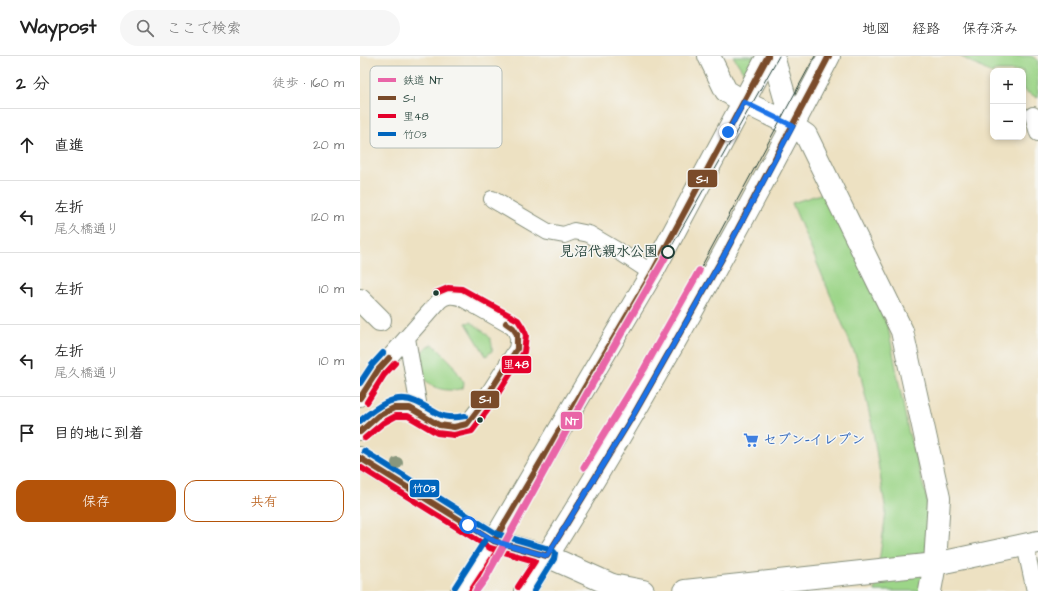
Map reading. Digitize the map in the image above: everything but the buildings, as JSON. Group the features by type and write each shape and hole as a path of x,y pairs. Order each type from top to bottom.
{"street":[{"path":"709,56 726,91 744,102 793,126 806,135 902,331 939,498 935,564 930,591"},
{"path":"462,591 494,541 652,273 768,56"},
{"path":"773,56 793,126"},
{"path":"525,591 645,393 723,257 829,56"},
{"path":"360,300 380,320"},
{"path":"360,458 494,541 547,556 612,588 643,591"},
{"path":"685,591 865,581 1031,543"}],"lane":[{"path":"1034,115 1038,133"},
{"path":"492,199 548,232 564,235 574,230 589,234 652,273"},
{"path":"360,398 378,370 440,300 446,296 452,295 460,297 513,327 518,334 519,339 517,349 480,407 467,424 454,427 439,425 410,408 394,408 378,416 360,432"},
{"path":"407,338 420,414"},
{"path":"1031,543 1035,591"}],"green space":[{"path":"733,56 757,56 746,76"},
{"path":"960,56 1031,56 1038,60 1038,98 1026,92 1026,68 990,68 990,72"},
{"path":"827,192 888,327 908,430 927,499 928,523 924,591 875,591 886,512 872,425 857,359 792,203"},
{"path":"471,322 486,334 491,341 492,351 486,356 466,323"},
{"path":"433,344 451,362 464,383 463,388 456,390 442,389 429,384 425,379 421,373 420,358 424,350"}],"tram line":[{"path":"669,251 779,56"},
{"path":"699,271 815,56"}],"rail line":[{"name":"NT","path":"476,591 485,579 591,386 669,251"},
{"name":"NT","path":"584,467 644,369 699,271"}],"transit line":[{"name":"S-1","path":"494,541 652,273 768,56"},
{"name":"S-1","path":"360,458 494,541 547,556 634,414 723,257 829,56"},
{"name":"里48","path":"365,438 383,423 396,416 408,416 437,433 454,435 472,431 487,411 524,352 526,335 518,320 462,289 448,288 436,293"},
{"name":"S-1","path":"360,432 378,416 394,408 410,408 439,425 454,427 467,424 480,407 517,349 517,334 513,328 506,323"},
{"name":"竹03","path":"360,383 372,365 383,353"},
{"name":"S-1","path":"360,398 378,370 389,358"},
{"name":"里48","path":"367,402 384,375 395,363"},
{"name":"竹03","path":"360,421 372,411 386,403 400,399 408,399 416,402 444,416 465,416"},
{"name":"竹03","path":"364,451 497,534 552,550 555,553 554,559 534,591"},
{"name":"里48","path":"360,467 490,548 535,561 518,587"},
{"name":"竹03","path":"455,587 487,537"},
{"name":"里48","path":"471,591 501,545"}],"place":[{"name":"見沼代親水公園","path":"668,252"},
{"name":"セブン-イレブン","path":"751,440"}],"route":[{"path":"468,525 494,541 547,556 634,414 723,257 776,155 793,126 744,102 728,132"}]}
